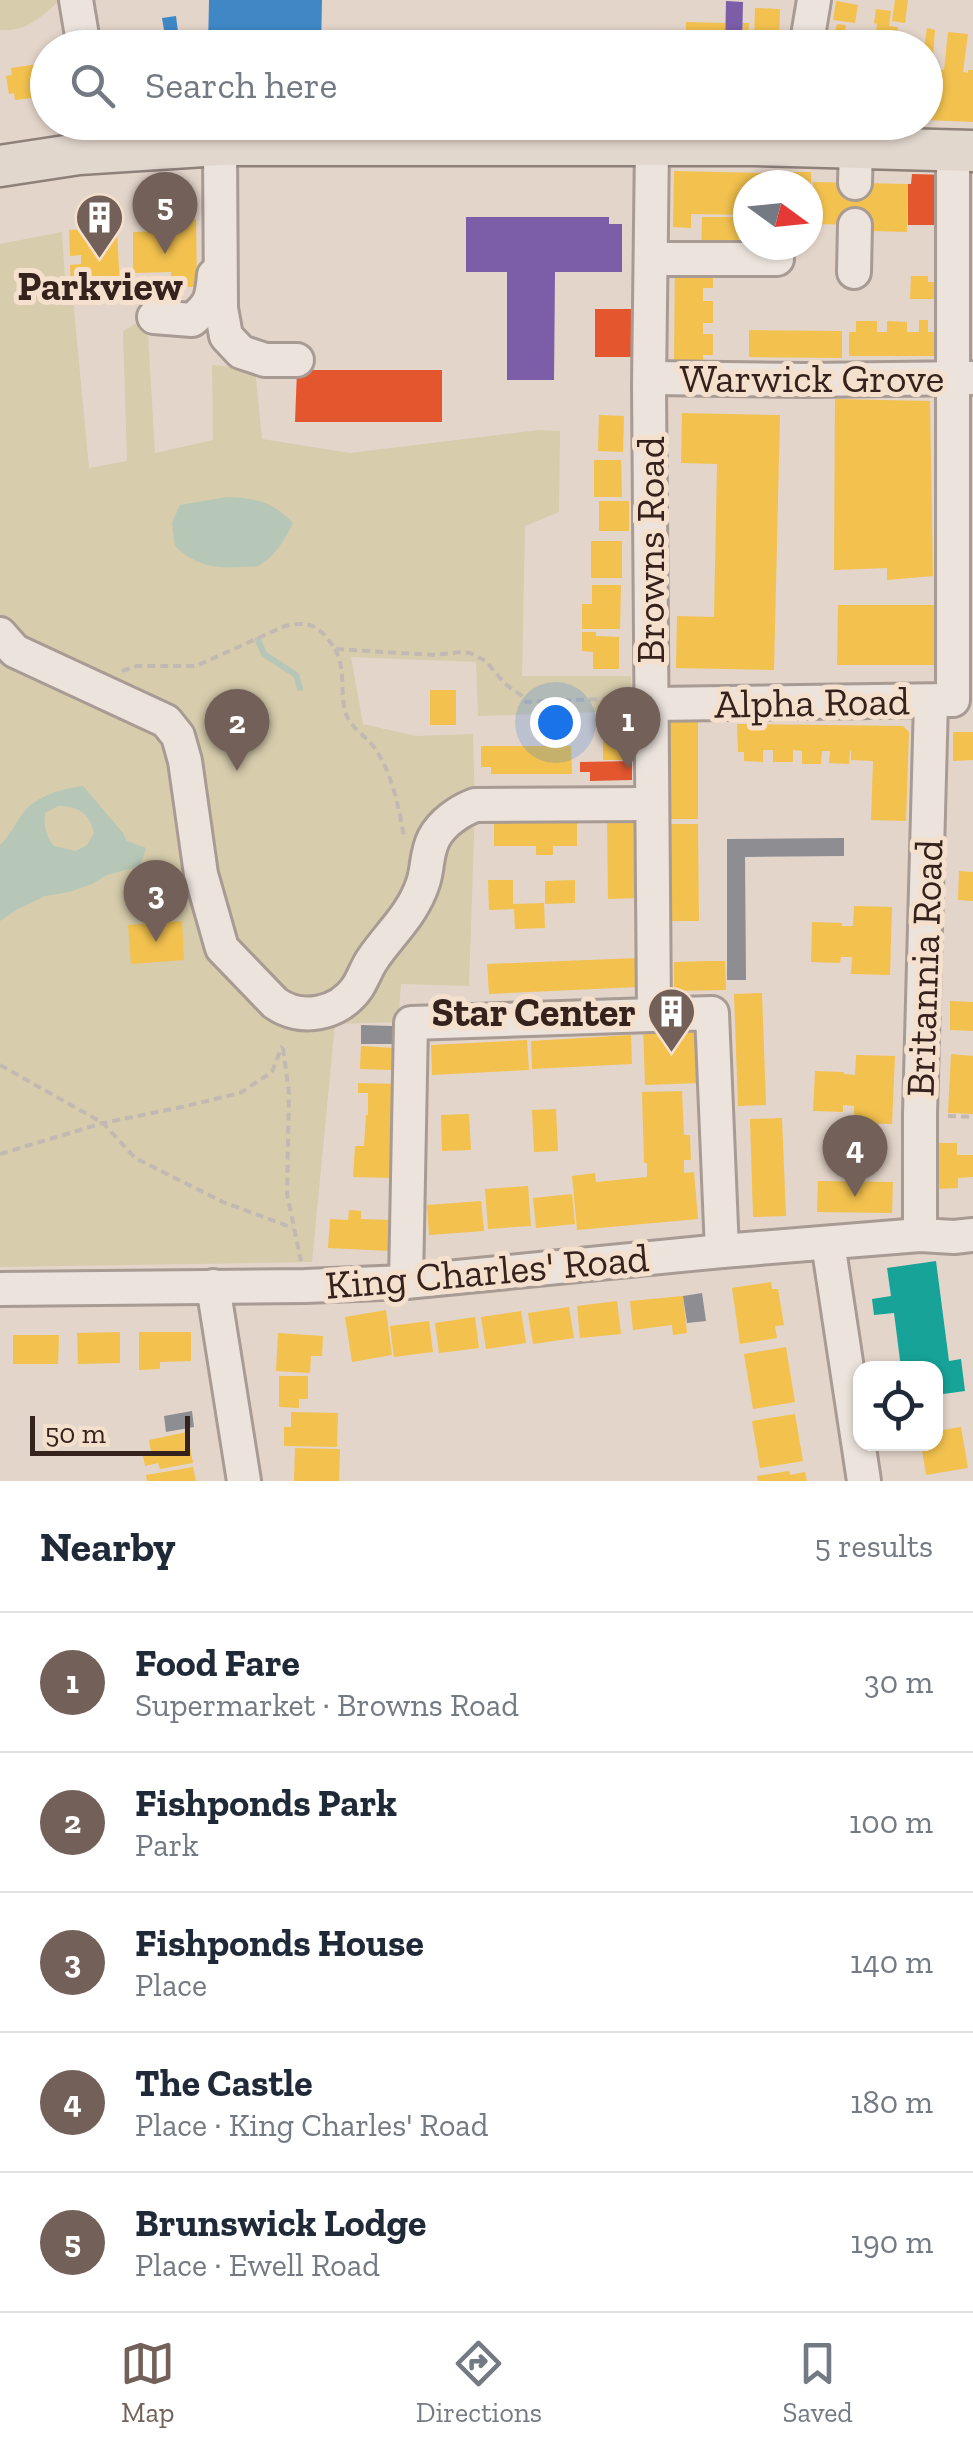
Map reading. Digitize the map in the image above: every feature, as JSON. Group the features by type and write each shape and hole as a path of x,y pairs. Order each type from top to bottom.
{"main road":[{"path":"0,166 88,140"},
{"path":"140,140 211,145 652,146 723,140"},
{"path":"806,140 856,165 963,151"}],"street":[{"path":"76,0 81,30"},
{"path":"809,30 814,0"},
{"path":"154,318 192,320 212,298 214,203 201,185 211,145"},
{"path":"211,145 220,308 226,336 241,352 265,360 298,360"},
{"name":"Browns Road","path":"652,146 654,1014"},
{"name":"Britannia Road","path":"920,1235 920,1114 952,700 954,533 963,378 963,151"},
{"path":"854,225 854,272"},
{"path":"652,258 733,259"},
{"name":"Warwick Grove","path":"650,378 963,378"},
{"path":"0,634 15,651 166,721 178,736 201,874 222,948 283,1008 307,1014 329,1010 356,990 373,959 408,916 425,880 426,860 434,838 463,810 475,805 651,804"},
{"name":"Alpha Road","path":"652,704 952,700"},
{"path":"406,1282 411,1022 712,1013 722,1251"},
{"name":"King Charles' Road","path":"0,1289 406,1282 722,1251 920,1235 973,1235"},
{"path":"828,1244 864,1481"},
{"path":"213,1286 244,1481"}],"path":[{"path":"104,694 116,674 137,666 196,666 284,626 312,624 335,649 341,666 345,714 377,750 384,765 408,855 426,860"},
{"path":"335,649 435,656 470,653 486,661 526,702 632,698 652,704"},
{"path":"0,1154 102,1123 240,1093 272,1072 282,1046 289,1093 286,1194 305,1286"},
{"path":"0,1065 102,1123 134,1158 223,1202 293,1228"}],"shaded area":[{"path":"0,0 60,0 26,26 0,30"},
{"path":"62,232 66,294 73,299 89,468 127,461 123,331 147,317 155,453 213,440 212,365 255,369 262,439 350,453 538,430 560,431 559,512 525,526 522,676 631,676 632,711 478,716 476,662 351,657 363,724 416,736 473,734 475,805 469,986 401,984 398,1022 335,1024 312,1262 0,1267 0,244"},
{"path":"227,497 263,502 293,523 274,554 257,566 206,564 175,546 172,523 180,505"},
{"path":"83,786 127,841 146,848 140,866 69,892 45,896 0,921 0,845 29,806","holes":["65,806 86,816 94,833 87,845 76,851 54,846 46,830 45,813"]}],"building: Homes":[{"path":"895,0 908,0 905,23 892,21"},
{"path":"836,1 858,5 855,23 833,20"},
{"path":"755,8 780,9 779,30 754,30"},
{"path":"876,9 891,11 889,26 897,30 876,30"},
{"path":"686,22 725,23 725,30 686,30"},
{"path":"948,32 968,34 963,72 973,70 973,122 943,121"},
{"path":"30,65 30,98 15,100 14,93 9,94 6,76 12,75 11,68"},
{"path":"674,171 733,172 733,215 691,214 691,228 673,227"},
{"path":"823,182 908,184 907,232 873,231 873,225 823,224"},
{"path":"702,217 733,217 733,255 701,254"},
{"path":"196,219 197,287 171,287 171,272 133,273 133,232 163,231 163,237 171,237 171,220"},
{"name":"Parkview","path":"117,228 120,289 71,291 70,265 81,264 81,255 70,256 69,230"},
{"path":"675,260 713,268 713,288 703,288 703,301 713,301 713,323 703,323 703,334 713,334 713,355 703,355 703,361 674,361"},
{"path":"911,276 928,276 928,282 938,282 945,299 910,299"},
{"path":"919,320 928,320 928,332 944,332 944,356 849,356 849,332 856,332 856,321 877,321 877,332 887,332 887,321 907,322 907,332 919,332"},
{"path":"749,330 842,331 842,358 749,357"},
{"path":"835,399 930,401 933,576 887,580 887,568 834,570"},
{"path":"682,413 780,415 774,670 676,668 677,616 714,617 717,464 681,463"},
{"path":"599,415 624,416 623,452 598,451"},
{"path":"594,460 621,460 622,497 594,497"},
{"path":"599,501 629,501 629,531 599,531"},
{"path":"591,541 622,541 622,578 591,578"},
{"path":"592,585 621,585 620,629 582,629 582,604 592,604"},
{"path":"838,605 934,605 934,616 942,616 942,665 837,665"},
{"path":"582,632 619,637 619,669 593,669 593,652 582,651"},
{"path":"430,690 456,690 456,725 430,725"},
{"path":"631,718 632,760 603,760 603,719"},
{"path":"669,722 698,722 698,819 670,819"},
{"path":"737,724 903,726 909,732 906,821 871,820 873,761 851,760 850,751 849,764 829,763 830,751 822,751 821,764 802,764 802,751 793,750 793,762 773,762 773,750 763,750 763,762 744,761 744,752 738,752"},
{"path":"953,732 973,732 973,760 953,761"},
{"path":"481,746 571,746 572,774 491,774 491,767 481,767"},
{"path":"577,817 577,846 553,846 553,855 536,855 536,846 494,846 494,818"},
{"path":"607,818 639,818 639,898 608,899"},
{"path":"670,824 698,824 699,921 670,921"},
{"path":"959,871 973,872 973,901 958,900"},
{"path":"488,880 513,880 513,904 544,903 545,928 515,929 514,909 489,910"},
{"path":"575,880 575,903 545,904 545,881"},
{"path":"854,906 892,907 890,975 851,974 852,957 841,957 840,963 811,962 812,922 853,926"},
{"path":"182,921 184,960 131,964 128,925"},
{"path":"637,958 638,987 489,994 487,964"},
{"path":"725,961 726,990 674,991 674,962"},
{"path":"762,993 766,1105 738,1106 734,994"},
{"path":"950,1001 973,1002 973,1031 950,1030"},
{"name":"Star Center","path":"697,1024 700,1083 645,1085 643,1025"},
{"path":"631,1035 632,1064 532,1069 531,1041"},
{"path":"527,1040 529,1070 432,1075 431,1045"},
{"path":"361,1046 394,1048 393,1070 360,1069"},
{"path":"951,1054 973,1056 973,1114 948,1113"},
{"path":"856,1055 895,1056 892,1124 854,1123 854,1106 843,1105 843,1112 813,1111 815,1071 855,1075"},
{"path":"358,1083 398,1084 393,1178 353,1177 355,1146 364,1146 368,1115 368,1093 358,1093"},
{"path":"682,1091 684,1135 690,1135 691,1160 684,1160 684,1173 694,1172 698,1219 577,1230 572,1176 595,1173 596,1182 647,1177 642,1092"},
{"path":"556,1109 558,1151 534,1152 532,1110"},
{"path":"469,1114 471,1150 442,1151 441,1115"},
{"path":"782,1118 786,1216 753,1217 750,1119"},
{"path":"935,1143 957,1143 957,1155 973,1155 973,1177 958,1178 958,1188 936,1189"},
{"path":"818,1181 893,1182 892,1213 817,1212"},
{"path":"528,1186 531,1226 488,1229 485,1189"},
{"path":"572,1194 575,1224 536,1228 533,1198"},
{"path":"481,1201 484,1231 429,1235 427,1205"},
{"path":"349,1210 361,1211 361,1219 392,1220 391,1251 328,1248 330,1219 348,1220"},
{"path":"771,1282 772,1289 778,1289 784,1325 775,1326 777,1338 740,1344 732,1288"},
{"path":"683,1296 687,1333 673,1335 672,1325 633,1330 630,1301"},
{"path":"617,1301 621,1334 580,1338 577,1306"},
{"path":"569,1307 574,1338 533,1344 528,1313"},
{"path":"386,1310 392,1355 352,1362 345,1317"},
{"path":"521,1311 526,1343 486,1349 481,1317"},
{"path":"475,1317 479,1348 439,1353 435,1323"},
{"path":"429,1321 433,1352 394,1357 390,1326"},
{"path":"120,1332 120,1363 78,1364 77,1333"},
{"path":"139,1332 191,1332 191,1361 160,1362 160,1369 139,1370"},
{"path":"278,1333 323,1336 322,1356 311,1356 310,1373 276,1371"},
{"path":"13,1335 59,1335 58,1364 13,1364"},
{"path":"786,1347 795,1402 753,1409 744,1354"},
{"path":"279,1376 308,1376 308,1399 299,1399 299,1408 279,1407"},
{"path":"291,1412 338,1413 337,1447 284,1446 284,1427 291,1427"},
{"path":"795,1414 803,1461 760,1468 752,1421"},
{"path":"961,1427 968,1468 926,1475 922,1451 943,1451 943,1430"},
{"path":"187,1432 193,1463 160,1469 158,1463 145,1466 142,1452 151,1451 149,1440"},
{"path":"295,1448 340,1449 339,1481 294,1481"},
{"path":"193,1467 196,1481 147,1481 146,1475"},
{"path":"789,1471 790,1475 805,1472 807,1481 758,1481 757,1476"}],"building: Shops":[{"path":"912,174 946,175 945,225 908,225 908,184"},
{"path":"595,309 639,309 640,357 595,357"},
{"path":"297,370 442,370 442,422 295,422"},
{"path":"632,761 632,780 590,781 590,772 580,772 580,762"}],"building: Offices":[{"path":"726,1 743,2 742,30 725,30"},
{"path":"466,217 609,217 609,224 622,224 622,272 555,272 554,380 507,380 507,272 466,272"}],"building: Schools":[{"path":"209,0 322,0 321,30 208,30"},
{"path":"176,16 178,30 164,30 162,18"}],"building: Public":[{"path":"936,1261 949,1361 961,1359 965,1391 943,1394 943,1361 900,1361 894,1313 874,1315 872,1299 891,1296 887,1268"}],"building: Industry":[{"path":"844,838 844,856 745,857 746,980 727,980 727,839"},
{"path":"361,1025 392,1026 393,1044 361,1044"},
{"path":"702,1293 706,1321 687,1323 683,1296"},
{"path":"192,1411 194,1427 166,1432 164,1416"}],"waterway":[{"path":"258,640 264,654 296,675 300,688"}],"place":[{"name":"Brunswick Lodge","path":"165,254"},
{"name":"Parkview","path":"100,260"},
{"name":"Food Fare","path":"628,769"},
{"name":"Fishponds Park","path":"237,771"},
{"name":"Fishponds House","path":"156,942"},
{"name":"Star Center","path":"671,1054"},
{"name":"The Castle","path":"855,1197"}]}
